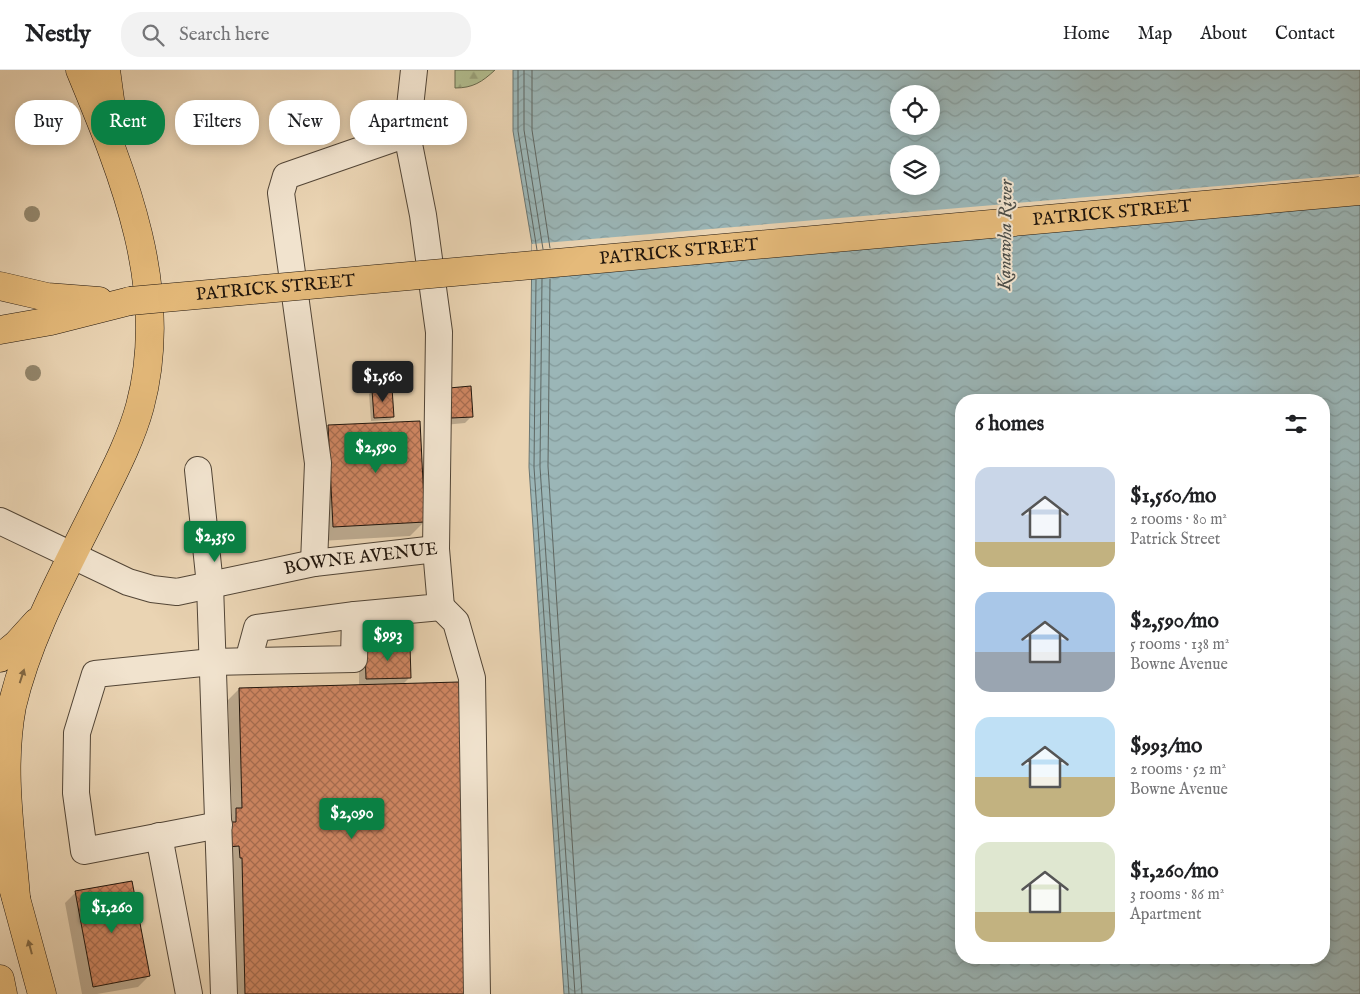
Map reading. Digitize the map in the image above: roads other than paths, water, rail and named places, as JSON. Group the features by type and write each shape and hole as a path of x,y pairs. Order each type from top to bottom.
{"main road":[{"path":"16,897 4,774 12,707 41,617 73,555 123,450 137,416 150,361 151,322 148,279 138,232 118,160 80,70"},
{"path":"106,70 118,160"},
{"name":"PATRICK STREET","path":"11,285 81,301 130,301 1360,191"},
{"path":"0,330 51,321 130,301"},
{"path":"0,658 17,644 41,617"},
{"path":"0,834 42,994"},
{"path":"0,979 3,994"}],"street":[{"name":"BOWNE AVENUE","path":"411,100 414,70"},
{"path":"314,563 318,464 281,193 286,176 375,145"},
{"name":"BOWNE AVENUE","path":"0,521 128,582 152,589 177,592 314,563 436,549 440,332 423,215 409,145"},
{"path":"198,470 210,585 224,994"},
{"path":"436,549 441,607 456,622 472,678 477,994"},
{"path":"248,661 257,628 355,615 441,607"},
{"path":"219,825 84,851 76,793 77,733 95,674 212,662 354,658 355,615"},
{"path":"159,836 189,994"}],"water":[{"name":"Kanawha River","path":"513,70 1360,70 1360,994 564,994 529,467 532,244 513,131"}]}
